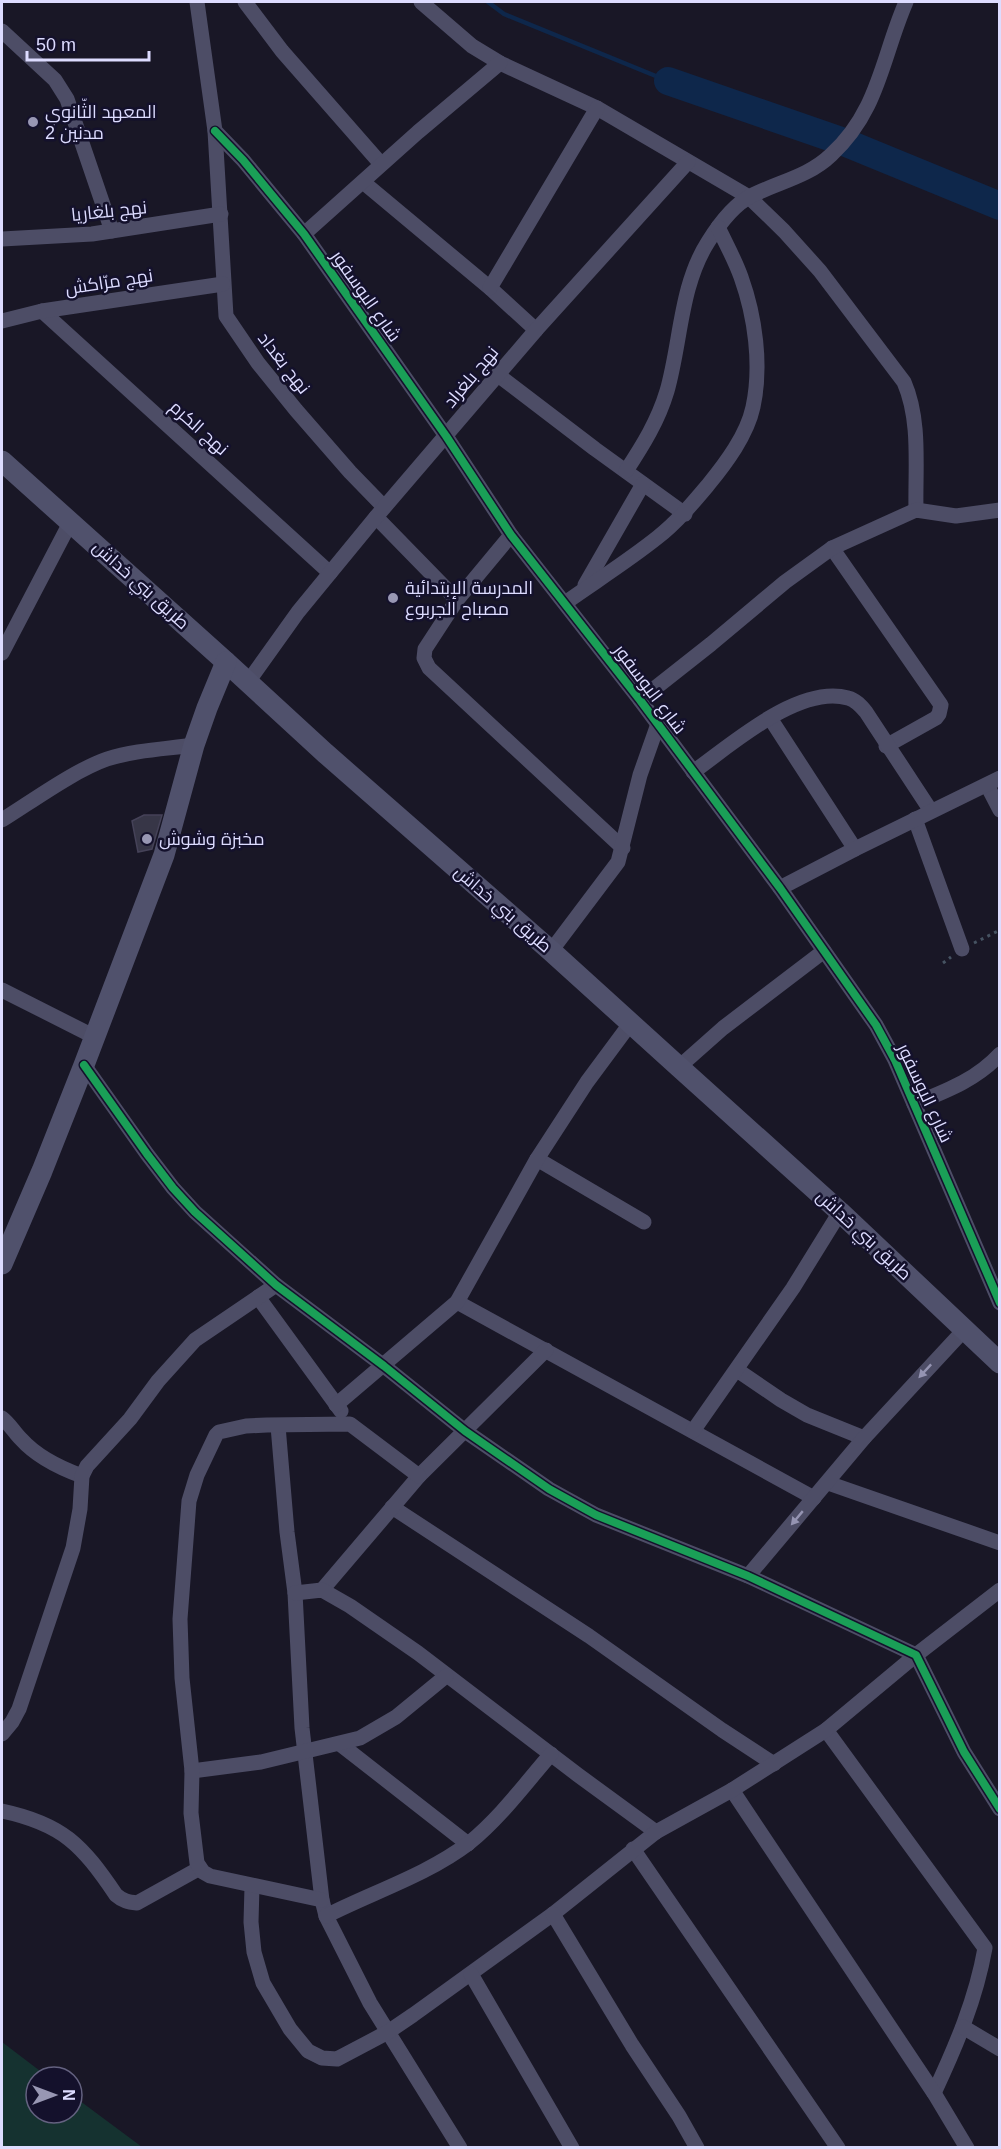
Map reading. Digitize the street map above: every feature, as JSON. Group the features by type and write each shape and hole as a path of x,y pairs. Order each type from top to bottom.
{"main road":[{"name":"طريق بني خداش","path":"2,461 325,753 679,1066 840,1212 999,1363"},
{"path":"2,1264 84,1065 164,855 194,745 226,662"}],"street":[{"name":"نهج بغداد","path":"197,2 215,131 225,316 251,354 380,512 457,600"},
{"path":"245,2 282,51 381,164"},
{"path":"421,2 472,46 500,63 597,108 748,197 784,231 819,271 904,382 912,399 915,418 915,510"},
{"path":"626,471 657,420 668,388 694,268 718,227 748,197 811,171 831,155 850,134 870,105 906,2"},
{"path":"2,32 62,89 112,231"},
{"path":"304,234 381,164 500,63"},
{"path":"490,288 597,108"},
{"name":"شارع البوسفور","path":"215,131 243,160 304,234 446,436 511,535 658,724 780,888 876,1025 895,1060 999,1303"},
{"name":"نهج بلغراد","path":"248,681 273,645 380,512 536,330 688,162"},
{"path":"363,182 490,288 536,330"},
{"name":"نهج بلغاريا","path":"2,238 92,234 221,214"},
{"path":"565,603 658,537 685,514 716,476 741,436 753,408 757,375 755,340 748,301 735,262 718,227"},
{"name":"نهج مرّاكش","path":"2,321 42,311 223,284"},
{"name":"نهج الكرم","path":"42,311 330,573"},
{"path":"498,375 685,514"},
{"path":"582,591 643,484"},
{"path":"640,700 785,582 832,548 915,510 956,516 999,510"},
{"path":"2,650 70,523"},
{"path":"511,535 457,600 425,649 424,658 426,663 623,848"},
{"path":"832,548 941,705 936,718 886,746"},
{"path":"693,772 770,718 807,699 839,696 857,702 866,712 886,746 931,811"},
{"path":"770,718 855,849"},
{"path":"551,951 613,870 623,848 640,775 658,724"},
{"path":"2,820 70,778 105,760 136,752 194,745"},
{"path":"780,888 993,782 999,810"},
{"path":"915,819 962,949"},
{"path":"679,1066 723,1028 824,951"},
{"path":"2,990 95,1037"},
{"path":"336,1405 457,1302 537,1159 587,1082 630,1024"},
{"path":"914,1104 964,1083 989,1066 999,1054"},
{"path":"84,1065 173,1188 195,1212 276,1285 384,1366 465,1431 549,1489 596,1515 748,1576 915,1655 964,1752 999,1809"},
{"path":"537,1159 644,1222"},
{"path":"693,1431 793,1288 840,1212"},
{"path":"2,1734 19,1709 73,1548 80,1509 82,1476 87,1466 195,1340 276,1285"},
{"path":"258,1297 350,1424 419,1476"},
{"path":"457,1302 814,1498"},
{"path":"748,1576 864,1438 965,1329"},
{"path":"322,1590 419,1476 546,1350"},
{"path":"737,1370 807,1415 864,1438"},
{"path":"2,1418 21,1440 37,1453 66,1470 82,1476"},
{"path":"321,1900 252,1887 210,1876 197,1863 191,1813 192,1771 182,1678 180,1619 189,1501 203,1460 219,1432 246,1426 350,1424"},
{"path":"279,1426 286,1532 295,1593 304,1751 321,1900 326,1916 370,2003 460,2148"},
{"path":"828,1482 999,1543"},
{"path":"392,1507 589,1636 774,1764"},
{"path":"295,1593 322,1590 417,1653 656,1832"},
{"path":"252,1887 251,1922 254,1952 263,1983 290,2029 308,2051 322,2058 337,2059 388,2032 471,1974 553,1914 656,1832 732,1790 826,1730 915,1655 999,1590"},
{"path":"192,1771 261,1762 360,1738 396,1718 446,1676"},
{"path":"826,1730 992,1947 963,2027 934,2094"},
{"path":"340,1744 468,1844"},
{"path":"326,1916 431,1866 468,1844 494,1819 551,1754"},
{"path":"732,1790 968,2148"},
{"path":"2,1810 39,1822 71,1839 89,1857 116,1895 128,1902 137,1903 200,1868"},
{"path":"633,1849 838,2148"},
{"path":"553,1914 697,2148"},
{"path":"471,1974 572,2148"},
{"path":"963,2027 999,2049"}],"green space":[{"path":"2,2042 32,2065 24,2065 24,2125 84,2125 84,2104 142,2147 2,2147"}],"building":[{"name":"مخبزة وشوش","path":"144,815 162,815 152,849 138,852 132,821"}],"waterway":[{"path":"488,2 504,14 668,81"},
{"path":"668,81 844,142 1000,206"}],"cycle path":[{"path":"215,131 243,160 304,234 446,436 511,535 640,700 780,888 876,1025 895,1060 1000,1303"},
{"path":"84,1065 147,1154 195,1212 276,1285 384,1366 465,1431 549,1489 596,1515 748,1576 916,1655 964,1752 1000,1809"}],"place":[{"name":"المعهد الثّانوي مدنين 2","path":"33,122"},
{"name":"المدرسة الإبتدائية مصباح الجربوع","path":"393,598"},
{"name":"مخبزة وشوش","path":"147,839"}]}
